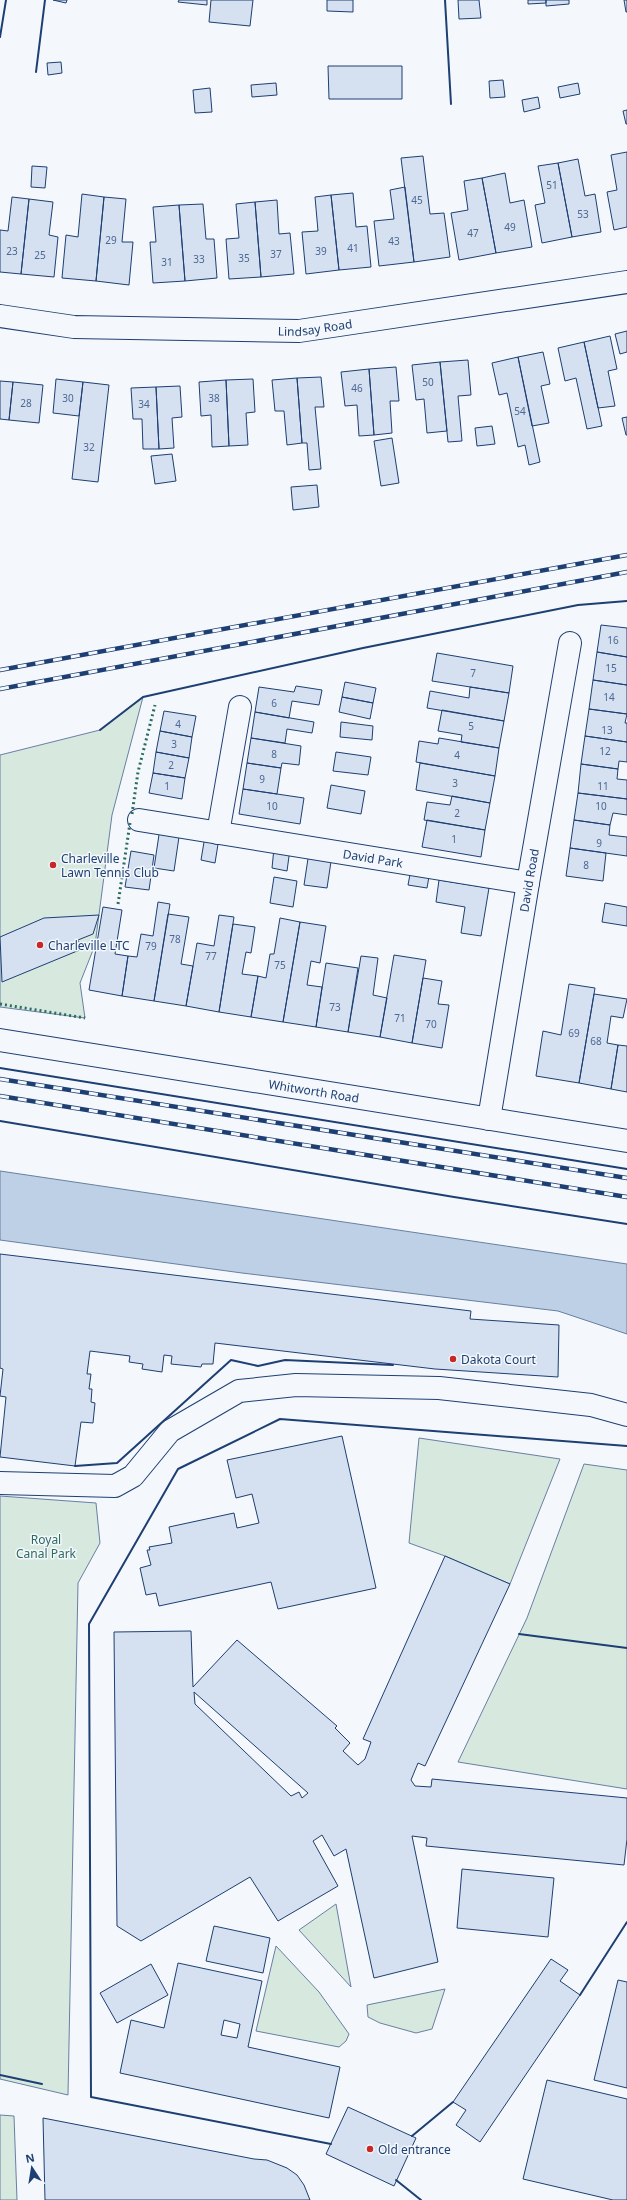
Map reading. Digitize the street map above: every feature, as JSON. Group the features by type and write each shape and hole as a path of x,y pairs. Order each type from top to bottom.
{"street":[{"name":"Lindsay Road","path":"0,316 74,327 299,331 627,282"},
{"name":"David Road","path":"489,1119 570,643"},
{"path":"218,833 240,707"},
{"name":"David Park","path":"139,820 528,883"},
{"name":"Whitworth Road","path":"0,1040 627,1141"},
{"path":"0,1483 114,1486 134,1476 170,1431 239,1391 246,1390 296,1385 439,1388 591,1405 627,1416"}],"green space":[{"name":"Charleville Lawn Tennis Club","path":"143,697 112,815 95,945 80,983 85,1018 0,1007 0,755 100,730"},
{"path":"419,1438 560,1459 510,1584 445,1556 409,1543"},
{"path":"584,1464 627,1470 627,1789 458,1762 527,1618"},
{"name":"Royal Canal Park","path":"0,1496 96,1503 100,1543 78,1583 68,2095 0,2079"},
{"path":"336,1904 351,1987 299,1930"},
{"path":"276,1946 319,1992 349,2034 346,2041 339,2047 256,2031"},
{"path":"445,1989 432,2029 416,2033 380,2023 368,2017 367,2005"},
{"path":"0,2115 14,2116 17,2200 0,2200"}],"water":[{"path":"0,1171 627,1264 627,1334 558,1311 242,1273 0,1240"}],"building":[{"path":"53,0 67,0 66,3"},
{"path":"179,0 207,0 207,5 178,2"},
{"path":"211,0 253,0 250,26 209,22"},
{"path":"327,0 353,0 353,12 327,11"},
{"path":"458,0 479,0 481,18 459,19"},
{"path":"528,0 546,0 546,3 528,4"},
{"path":"546,0 569,0 569,4 546,6"},
{"path":"624,0 627,0 627,12 626,12"},
{"path":"61,62 62,73 48,75 47,63"},
{"path":"328,66 402,66 402,99 329,99"},
{"path":"503,80 505,97 490,98 489,81"},
{"path":"276,83 277,95 252,97 251,85"},
{"path":"578,83 580,94 560,98 558,87"},
{"path":"210,88 212,112 195,113 193,90"},
{"path":"538,97 540,108 524,112 522,100"},
{"path":"627,110 627,124 626,124 623,111"},
{"path":"627,152 627,227 614,230 607,192 617,190 611,155"},
{"path":"423,156 430,214 444,213 450,257 414,262 401,158"},
{"path":"578,159 585,196 595,194 601,232 572,237 558,163"},
{"path":"558,163 572,237 542,243 535,205 545,203 538,166"},
{"path":"32,166 47,167 45,188 31,187"},
{"path":"505,173 510,203 524,200 532,247 496,253 482,178"},
{"path":"482,178 496,253 459,260 451,213 468,210 464,181"},
{"path":"405,187 414,262 379,266 374,221 394,219 390,190"},
{"path":"353,193 356,227 367,226 371,267 339,270 331,195"},
{"path":"82,194 104,197 96,281 62,278 66,235 78,237"},
{"path":"331,195 339,270 306,274 302,232 318,231 315,197"},
{"path":"12,197 29,199 21,274 0,272 0,230 8,231"},
{"path":"104,197 126,199 122,242 133,242 129,285 96,281"},
{"path":"29,199 53,202 49,235 58,237 54,277 21,274"},
{"path":"277,200 279,234 290,233 294,274 261,277 255,202"},
{"path":"255,202 261,277 229,279 226,239 239,238 236,204"},
{"path":"203,204 206,239 214,239 217,278 185,281 179,205"},
{"path":"179,205 185,281 153,283 150,242 156,242 153,207"},
{"path":"627,331 627,352 620,354 615,334"},
{"path":"610,336 617,369 608,371 615,406 598,408 584,342"},
{"path":"584,342 602,426 587,429 576,378 565,381 558,348"},
{"path":"543,352 550,384 541,386 549,423 532,426 518,357"},
{"path":"518,357 540,462 529,465 525,445 518,447 507,393 499,395 492,363"},
{"path":"468,360 471,395 458,396 462,441 448,442 440,362"},
{"path":"440,362 447,431 427,433 424,399 416,400 412,365"},
{"path":"396,367 399,401 390,401 392,433 374,435 369,369"},
{"path":"369,369 374,435 359,436 357,405 345,406 341,372"},
{"path":"321,377 324,407 315,407 321,469 309,470 307,443 302,443 297,378"},
{"path":"297,378 302,443 287,445 284,411 275,411 272,380"},
{"path":"56,379 83,382 79,416 53,413"},
{"path":"253,379 255,412 246,413 248,445 229,446 226,380"},
{"path":"226,380 229,446 212,447 211,415 201,416 199,382"},
{"path":"0,381 13,382 9,420 0,419"},
{"path":"13,382 43,385 39,423 9,420"},
{"path":"83,382 109,385 98,482 72,479"},
{"path":"180,386 182,417 172,418 174,448 159,449 156,387"},
{"path":"156,387 159,449 143,449 142,419 133,419 131,388"},
{"path":"627,417 627,435 626,435 622,418"},
{"path":"492,426 495,444 477,446 475,428"},
{"path":"392,438 399,483 381,486 374,441"},
{"path":"172,454 176,481 155,484 151,456"},
{"path":"317,485 319,507 293,510 291,487"},
{"path":"601,625 627,628 627,657 597,652"},
{"path":"597,652 627,657 627,685 593,680"},
{"path":"437,653 513,666 509,693 432,681"},
{"path":"593,680 627,685 627,714 589,709"},
{"path":"345,682 376,688 373,703 342,697"},
{"path":"296,686 322,690 319,705 292,701 289,718 255,712 259,687 294,692"},
{"path":"470,687 509,693 504,721 427,708 430,691 469,698"},
{"path":"342,697 373,703 370,719 339,712"},
{"path":"589,709 627,714 625,723 627,723 627,742 585,736"},
{"path":"442,710 504,721 499,748 461,742 462,735 438,731"},
{"path":"164,711 196,716 192,737 160,731"},
{"path":"255,712 314,722 312,733 287,729 285,743 251,738"},
{"path":"341,722 373,726 372,740 340,737"},
{"path":"160,731 192,737 189,758 156,752"},
{"path":"585,736 627,742 627,762 619,761 618,769 581,764"},
{"path":"251,738 301,746 299,765 282,763 281,768 247,763"},
{"path":"439,738 499,748 495,776 416,762 419,741 438,744"},
{"path":"156,752 189,758 185,778 153,773"},
{"path":"336,752 371,757 368,775 333,771"},
{"path":"247,763 281,768 277,794 243,789"},
{"path":"420,763 495,776 490,803 416,790"},
{"path":"581,764 618,769 617,779 627,780 627,799 578,793"},
{"path":"153,773 185,778 182,799 149,793"},
{"path":"331,785 365,791 361,814 327,808"},
{"path":"243,789 304,798 300,824 239,814"},
{"path":"578,793 627,799 627,815 613,813 610,825 574,820"},
{"path":"452,796 490,803 485,830 424,820 427,802 450,805"},
{"path":"427,820 485,830 481,857 422,847"},
{"path":"574,820 610,825 609,835 627,837 627,856 570,848"},
{"path":"160,828 180,830 174,871 154,868"},
{"path":"205,836 219,838 215,863 201,860"},
{"path":"274,848 290,849 287,871 272,868"},
{"path":"570,848 606,853 603,881 566,876"},
{"path":"131,851 154,855 149,890 125,887"},
{"path":"309,852 332,855 327,888 304,885"},
{"path":"411,869 430,871 427,888 408,885"},
{"path":"274,877 297,881 293,907 270,903"},
{"path":"439,880 489,888 481,936 461,933 465,907 436,902"},
{"path":"158,902 170,904 154,1001 122,996 128,956 137,957 141,934 153,936"},
{"path":"605,903 627,907 627,926 602,922"},
{"path":"103,907 122,910 115,954 128,956 122,996 89,990"},
{"path":"168,914 189,917 181,964 193,966 186,1006 154,1001"},
{"name":"Charleville LTC","path":"99,915 93,934 78,940 82,949 2,982 0,937 44,918"},
{"path":"219,915 234,917 219,1012 186,1006 197,943 214,946"},
{"path":"280,918 300,922 283,1022 251,1017 258,976 266,978 270,954 274,954"},
{"path":"300,922 326,926 320,963 311,961 307,985 322,987 316,1027 283,1022"},
{"path":"233,924 255,927 251,953 246,952 242,974 258,976 251,1017 219,1012"},
{"path":"394,955 426,960 412,1043 380,1037"},
{"path":"361,956 378,958 373,995 387,998 380,1037 348,1032"},
{"path":"326,963 358,968 348,1032 316,1027"},
{"path":"423,978 442,981 438,1004 449,1005 442,1048 412,1043"},
{"path":"569,984 595,988 579,1083 536,1076 543,1031 561,1035"},
{"path":"594,994 627,999 623,1018 611,1016 607,1043 618,1045 611,1089 579,1083"},
{"path":"618,1045 627,1046 627,1092 611,1089"},
{"name":"Dakota Court","path":"0,1254 471,1311 470,1319 559,1325 558,1377 435,1369 215,1343 213,1364 202,1364 201,1367 171,1364 172,1356 164,1355 162,1372 142,1369 143,1364 129,1362 130,1356 90,1351 87,1374 91,1374 89,1389 92,1389 91,1402 95,1403 93,1423 81,1422 75,1466 0,1457 6,1397 0,1396 3,1369 0,1368"},
{"path":"342,1436 376,1588 278,1609 271,1582 159,1606 156,1593 146,1595 140,1568 151,1565 147,1550 150,1550 149,1547 172,1543 169,1527 234,1513 237,1528 259,1523 252,1494 236,1498 227,1460"},
{"path":"445,1556 510,1584 425,1766 418,1763 411,1780 415,1786 431,1787 432,1779 627,1798 627,1839 624,1865 426,1846 427,1838 412,1836 438,1962 374,1978 346,1849 334,1856 322,1835 313,1841 338,1886 278,1921 250,1877 141,1941 117,1926 114,1632 191,1631 193,1687 237,1640 337,1726 335,1728 350,1743 343,1751 358,1765 365,1759 371,1742 363,1739","holes":["194,1692 308,1793 302,1798 299,1792 291,1796 195,1704"]},
{"path":"462,1869 554,1878 548,1937 457,1928"},
{"path":"214,1926 270,1938 263,1973 206,1961"},
{"path":"551,1959 568,1970 560,1981 580,1995 480,2142 456,2125 466,2110 453,2102"},
{"path":"178,1963 262,1981 248,2047 340,2067 329,2118 120,2073 131,2020 164,2028","holes":["224,2020 240,2024 237,2038 221,2035"]},
{"path":"151,1964 168,1995 117,2023 100,1993"},
{"path":"618,1980 627,1982 627,2088 594,2080"},
{"path":"547,2080 627,2099 627,2200 613,2200 523,2179"},
{"name":"Old entrance","path":"348,2107 416,2138 394,2186 326,2154"},
{"path":"43,2118 254,2159 267,2160 287,2168 297,2175 304,2185 310,2200 45,2200"}],"railway":[{"path":"0,670 627,555"},
{"path":"0,689 627,572"},
{"path":"0,1079 627,1178"},
{"path":"0,1096 627,1197"}],"hedge":[{"path":"132,814 138,772 155,705"},
{"path":"118,904 130,823"},
{"path":"0,1004 85,1018"}],"wall":[{"path":"0,37 6,0"},
{"path":"36,72 45,0"},
{"path":"445,0 451,104"},
{"path":"100,730 143,697 363,648 578,605 627,601"},
{"path":"0,1068 627,1169"},
{"path":"0,1121 454,1197 627,1224"},
{"path":"75,1466 117,1463 231,1360 258,1366 285,1360 393,1365"},
{"path":"331,2144 91,2097 89,1624 178,1469 280,1419 627,1446"},
{"path":"519,1634 627,1648"},
{"path":"580,1995 627,1922"},
{"path":"0,2075 42,2084"},
{"path":"412,2136 453,2102"},
{"path":"396,2180 421,2200"}],"place":[{"name":"Charleville Lawn Tennis Club","path":"53,865"},
{"name":"Charleville LTC","path":"40,945"},
{"name":"Dakota Court","path":"453,1359"},
{"name":"Old entrance","path":"370,2149"}]}
